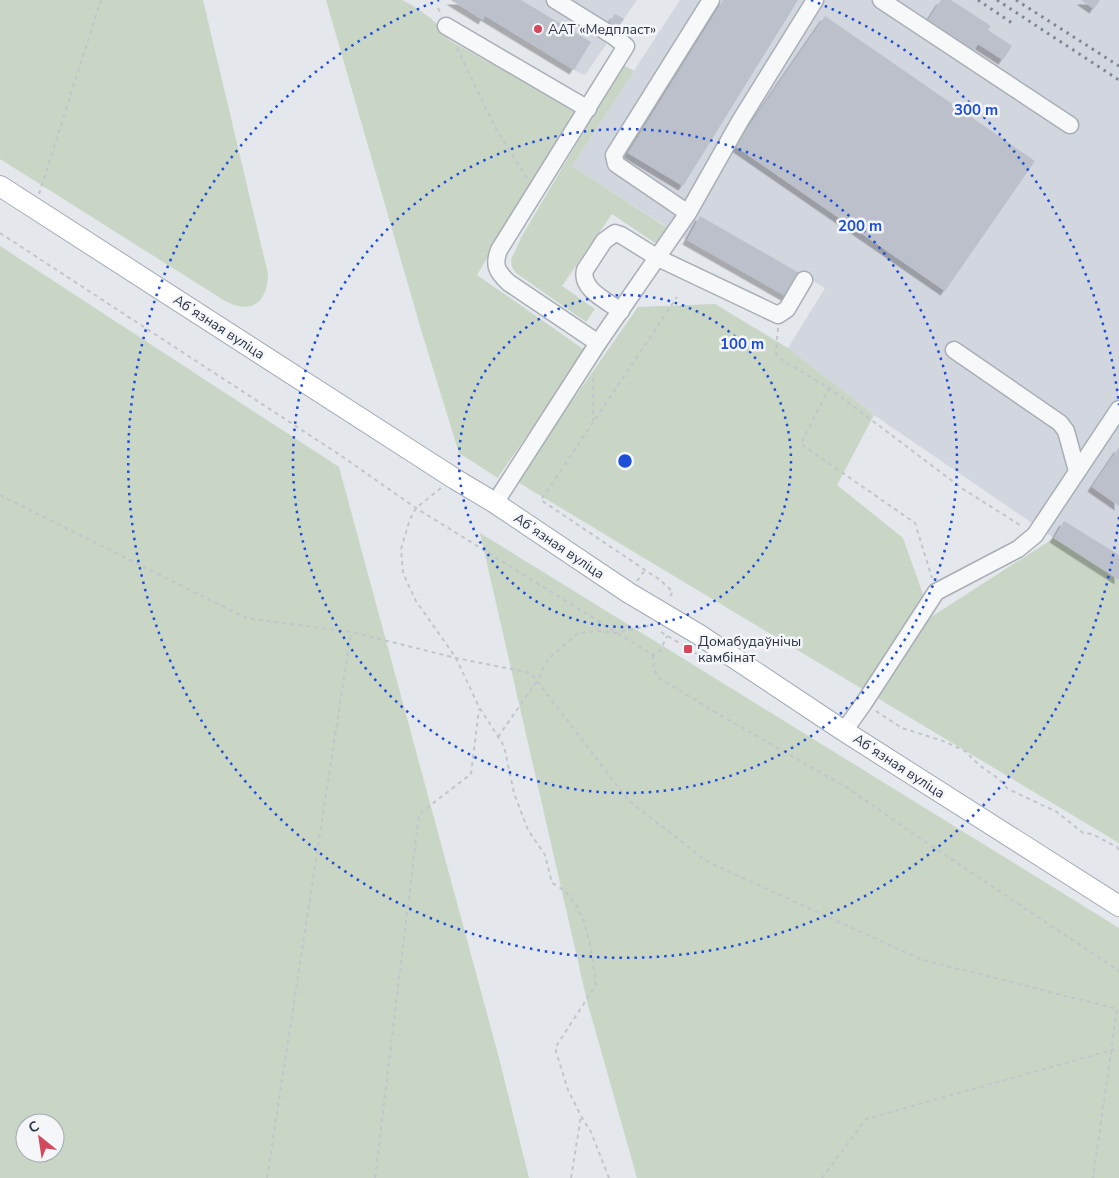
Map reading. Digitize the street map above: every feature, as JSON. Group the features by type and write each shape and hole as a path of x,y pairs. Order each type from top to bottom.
{"main road":[{"name":"Абʼязная вуліца","path":"0,186 495,503 629,593 698,634 844,731 1119,906"}],"lane":[{"path":"555,0 626,46 499,250 495,260 497,270 508,283 595,347"},
{"path":"688,213 616,164 614,154 616,148 711,0"},
{"path":"495,503 595,347 688,213 740,121 815,0"},
{"path":"881,0 1070,125"},
{"path":"446,26 588,109"},
{"path":"621,311 586,286 584,282 584,270 608,236 615,233 658,258 778,315 787,309 804,280"},
{"path":"954,350 1060,424 1068,436 1077,471"},
{"path":"844,731 936,592 1018,549 1035,534 1119,409"}],"path":[{"path":"35,208 100,0"},
{"path":"438,8 495,127 529,182"},
{"path":"0,233 347,460 416,508 653,655"},
{"path":"670,596 673,592 660,580 540,500 677,297"},
{"path":"778,315 776,354 779,358 829,388 963,489 1035,534"},
{"path":"593,421 595,347"},
{"path":"829,388 802,444 915,523 936,592"},
{"path":"455,479 432,494 416,508 410,519 401,549 403,572 416,601 456,658 479,707 504,746 514,793 528,830 545,855 552,883 562,888 572,898 588,930 596,985 555,1048 568,1090 591,1132 609,1178"},
{"path":"0,495 246,618 351,632 456,658 531,673 628,800 708,862 920,959 1117,1009 1093,1178"},
{"path":"498,737 537,681 548,659 578,633 597,631 616,633 652,625"},
{"path":"267,1178 351,632"},
{"path":"653,655 660,651 667,636"},
{"path":"672,639 702,657"},
{"path":"653,655 654,670 659,678 846,787 904,828 1119,971"},
{"path":"864,703 902,728 943,741 965,751 979,765 999,779 1008,789 1057,812 1083,834 1092,834 1117,847 1119,852"},
{"path":"374,1178 420,814 471,774 479,707"},
{"path":"822,1178 866,1119 1119,1048"},
{"path":"571,1178 581,1116"}],"shaded area":[{"name":"ААТ «Медпласт»","path":"451,0 637,0 585,75 485,17 483,20"},
{"path":"680,0 1119,0 1119,580 874,415 788,348 825,288 801,274 787,297 687,240 572,166"}],"green space":[{"path":"0,0 203,0 268,274 265,292 256,304 243,307 225,301 0,159"},
{"path":"326,0 402,0 429,17 449,40 575,110 477,275 586,351 498,477 501,480 459,453 422,333"},
{"path":"623,65 634,71 572,166 675,233 661,247 612,214 562,286 595,309 586,322 516,273 512,267 511,260 522,236"},
{"path":"0,246 339,467 499,1058 529,1178 0,1178"},
{"path":"715,304 788,348 874,415 837,485 903,538 931,617 1054,538 1119,580 1119,843 516,481 638,307"},
{"path":"480,533 1119,928 1119,1178 637,1178 587,1001"}],"building":[{"name":"ААТ «Медпласт»","path":"451,0 521,0 591,42 574,70 485,16 483,20"},
{"path":"723,0 798,0 683,186 628,153"},
{"path":"941,0 951,0 991,26 988,30 1012,46 1003,60 978,44 972,54 926,23"},
{"path":"1081,0 1100,0 1094,9"},
{"path":"615,14 624,19 617,29 608,24"},
{"path":"825,16 1035,161 945,291 735,146"},
{"path":"700,216 801,274 787,297 687,240"},
{"path":"1119,447 1119,506 1092,487"},
{"path":"1064,521 1119,555 1119,580 1054,538"}],"railway":[{"path":"978,0 1015,25"},
{"path":"997,0 1119,80"},
{"path":"1016,0 1119,66"}],"place":[{"name":"ААТ «Медпласт»","path":"538,29"},
{"name":"Домабудаўнічы камбінат","path":"688,649"}]}
